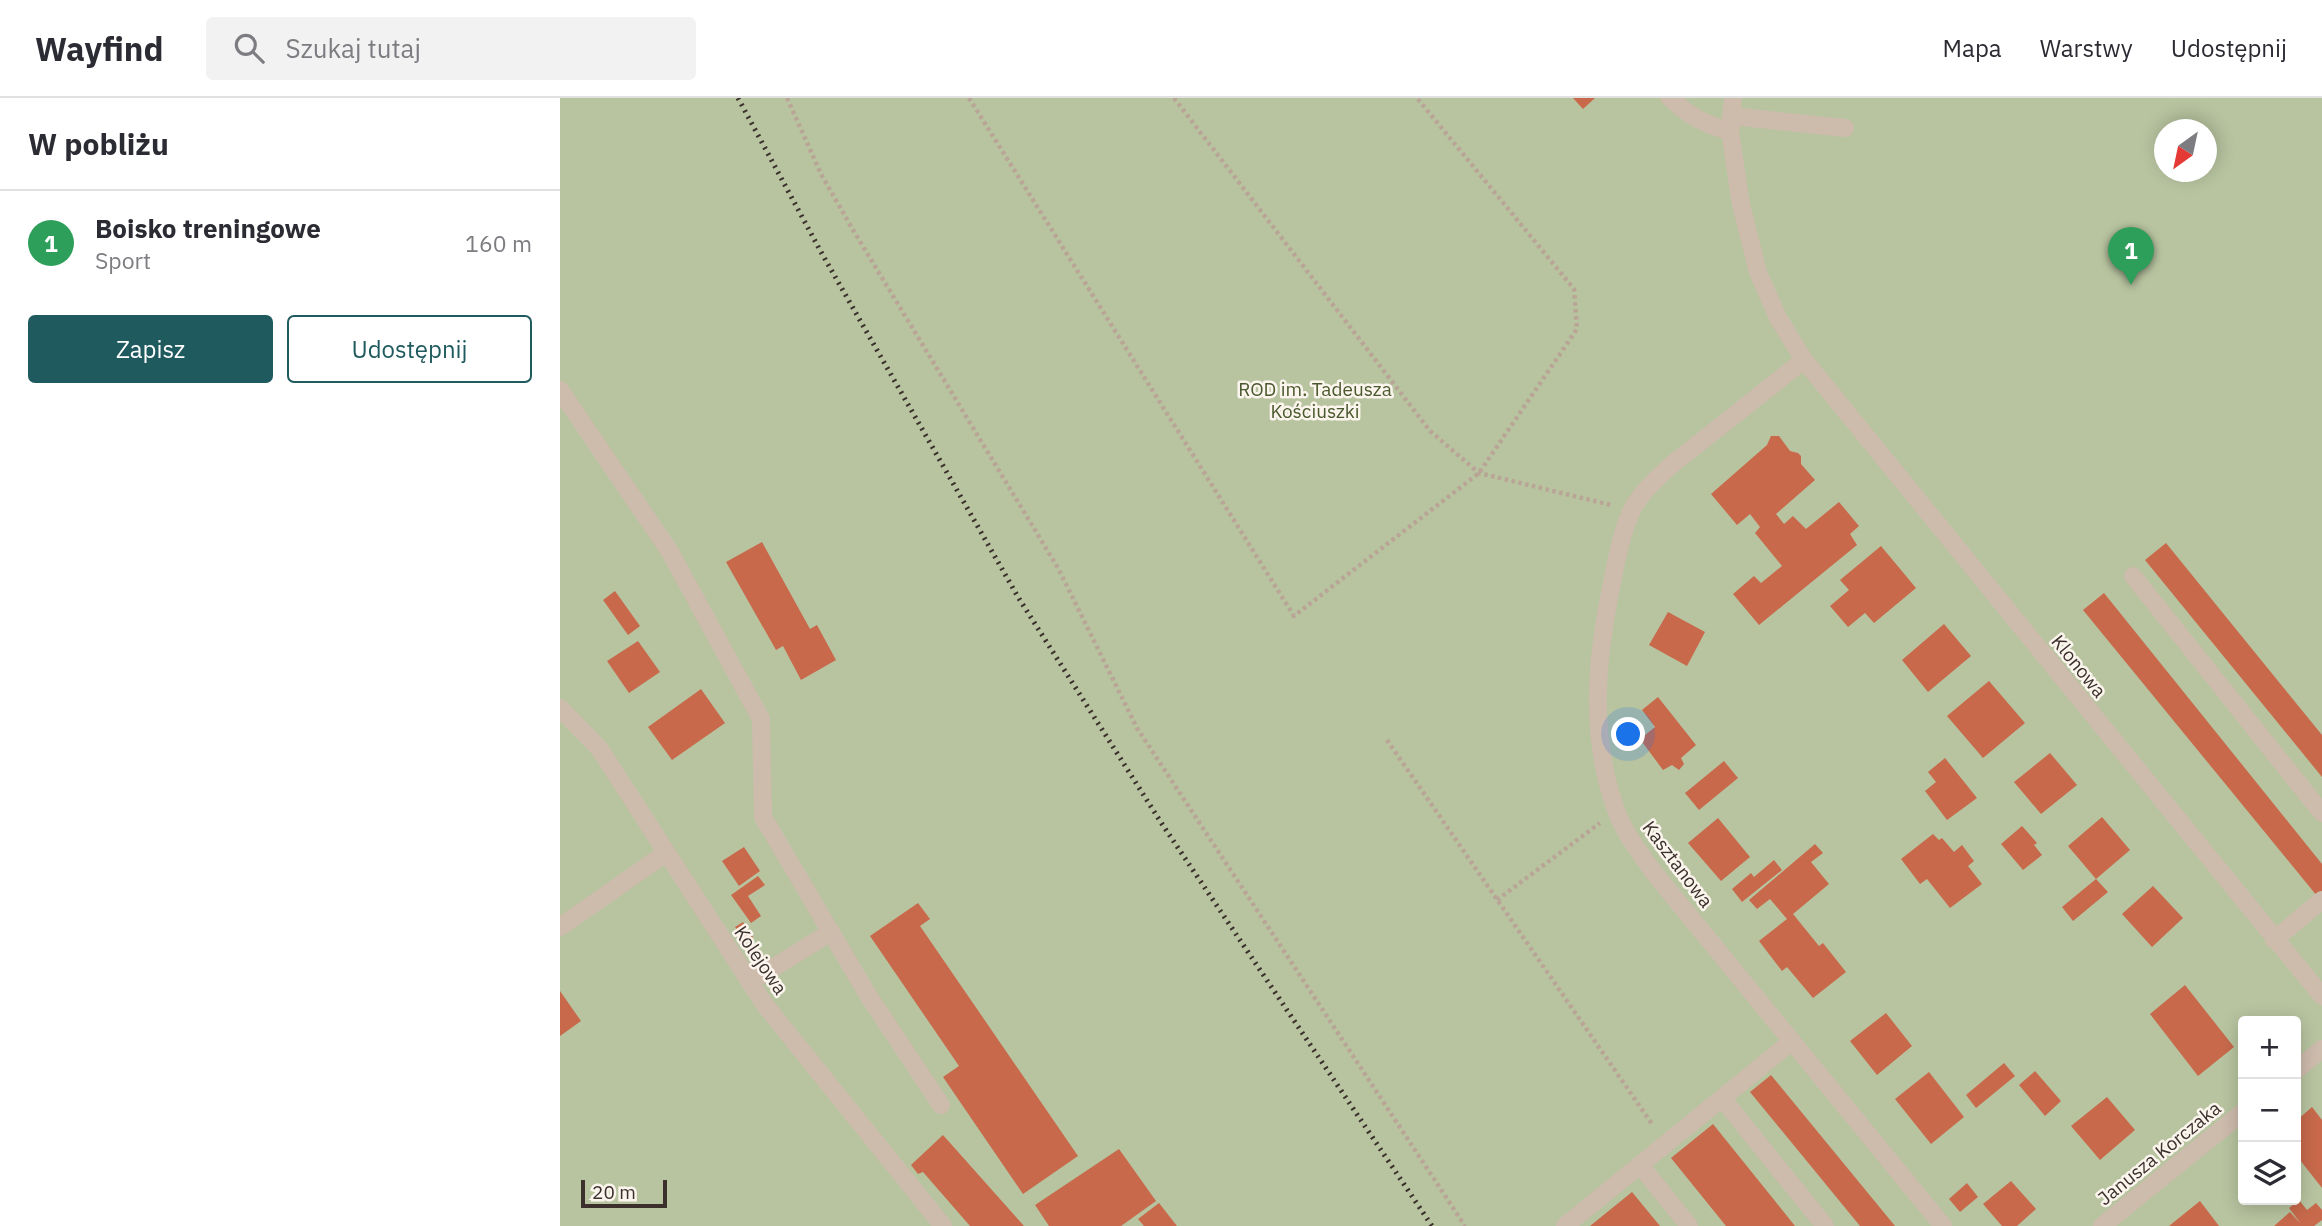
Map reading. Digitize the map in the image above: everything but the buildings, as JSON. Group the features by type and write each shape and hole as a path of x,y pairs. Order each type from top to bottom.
{"street":[{"path":"1670,98 1692,117 1710,126 1730,124 1845,128"},
{"name":"Klonowa","path":"1733,98 1730,124 1741,205 1758,272 1778,318 1804,360 2322,996"},
{"name":"Kasztanowa","path":"1804,360 1670,466 1652,483 1632,510 1615,565 1598,661 1596,702 1600,747 1616,811 1630,839 1655,874 1942,1226"},
{"path":"560,390 670,552 761,719 763,817 868,995 941,1105"},
{"path":"2133,576 2322,813"},
{"name":"Kolejowa","path":"560,708 599,748 765,1005 943,1226"},
{"path":"560,927 666,853"},
{"path":"2274,940 2322,900"},
{"path":"750,982 831,932"},
{"path":"1565,1226 1792,1041"},
{"path":"2301,1066 2322,1049"},
{"path":"1722,1098 1825,1226"},
{"name":"Janusza Korczaka","path":"2102,1226 2238,1116"},
{"path":"1640,1165 1689,1226"}],"path":[{"path":"787,98 821,174 853,230 1058,568 1137,728 1465,1226"},
{"path":"969,98 1294,617 1479,473 1577,329 1574,289 1417,98"},
{"path":"1174,98 1430,431 1479,473 1615,507"},
{"path":"1387,740 1651,1124"},
{"path":"1497,901 1616,811"}],"green space":[{"name":"ROD im. Tadeusza Kościuszki","path":"560,98 2322,98 2322,1226 560,1226"}],"railway":[{"path":"738,98 821,252 1018,597 1162,824 1432,1226"}],"place":[{"name":"Boisko treningowe","path":"2131,285"}]}
